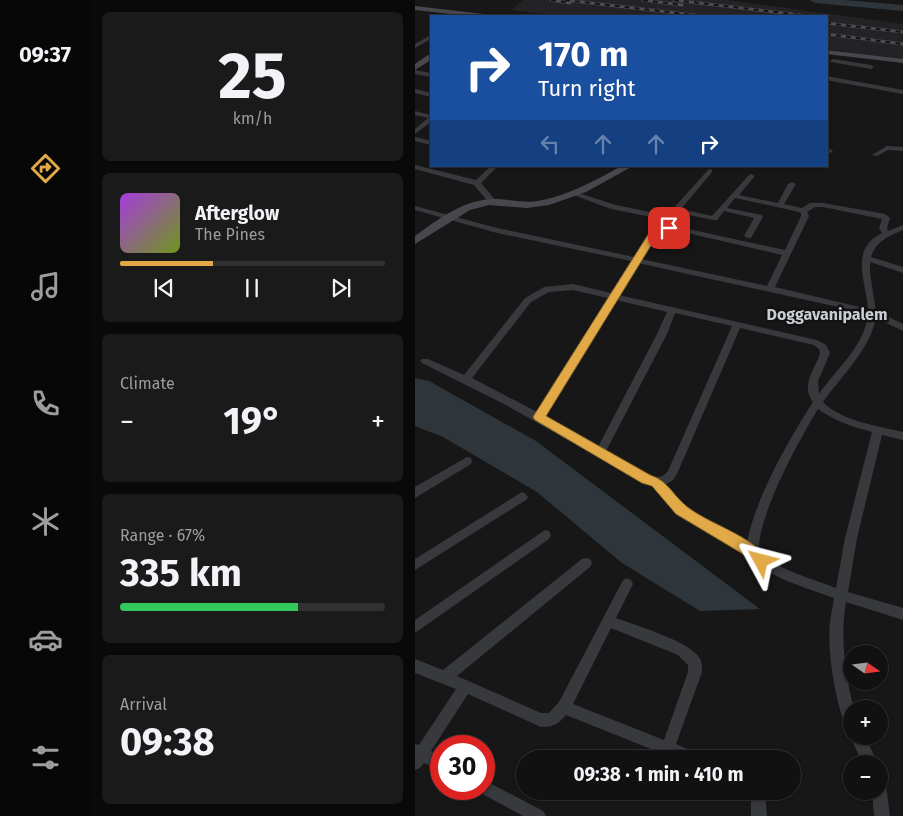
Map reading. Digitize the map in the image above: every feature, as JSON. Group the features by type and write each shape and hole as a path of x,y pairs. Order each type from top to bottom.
{"street":[{"path":"415,8 435,13 468,15"},
{"path":"415,46 430,38"},
{"path":"828,54 834,60 871,67"},
{"path":"415,70 430,57"},
{"path":"834,60 903,60"},
{"path":"415,70 430,75"},
{"path":"828,78 854,82 860,86 903,92"},
{"path":"415,90 430,95"},
{"path":"415,113 430,118"},
{"path":"415,132 430,119"},
{"path":"415,139 430,143"},
{"path":"875,155 887,148 903,149"},
{"path":"415,167 477,183 493,202"},
{"path":"477,183 494,167"},
{"path":"415,241 447,218 473,205 493,202 535,205 553,201 626,167"},
{"path":"572,193 614,207 663,218 671,216 710,171"},
{"path":"677,210 712,218 723,209 751,176"},
{"path":"780,205 792,184"},
{"path":"735,196 803,211 813,205 823,205 882,216 886,218 883,228 886,233"},
{"path":"415,208 447,218 540,240 771,287 873,313 903,328"},
{"path":"723,209 759,217 759,220 748,236"},
{"path":"771,287 805,216 803,211"},
{"path":"753,553 751,547 752,537 797,437 817,403 868,334 872,325 873,313 865,274 867,258 873,243 886,233 903,227"},
{"path":"539,417 655,232 663,228 687,231 786,254"},
{"path":"867,258 903,270"},
{"path":"466,378 517,313 535,294 547,289 564,287 614,296 810,341 823,347 825,353 813,381 812,388 817,403 832,415 903,436"},
{"path":"600,453 673,309"},
{"path":"425,361 466,378 539,417 646,479 664,482 671,474 737,325"},
{"path":"845,700 836,642 836,623 851,538 878,429"},
{"path":"415,493 467,461"},
{"path":"656,482 681,510 753,553 761,561 840,595 903,614"},
{"path":"415,565 522,496"},
{"path":"415,627 545,535"},
{"path":"445,677 586,563"},
{"path":"415,666 546,721 555,718 564,707 627,584"},
{"path":"608,621 683,652 695,662 695,672 668,748"},
{"path":"430,760 417,756 466,686"},
{"path":"564,707 673,750"},
{"path":"495,793 538,816"},
{"path":"758,800 759,816"},
{"path":"880,800 882,816"}],"shaded area":[{"path":"523,0 728,0 903,24 903,60 828,49 828,15 549,15 511,10"},
{"path":"415,378 429,381 536,441 760,609 700,611 622,563 537,492 443,437 415,426"}],"waterway":[{"path":"815,0 903,8"}],"railway":[{"path":"551,0 570,3"},
{"path":"565,0 694,15"},
{"path":"643,0 682,5"},
{"path":"674,0 801,15"},
{"path":"828,23 903,32"},
{"path":"828,34 903,44"}],"district":[{"name":"Doggavanipalem","path":"827,314"}],"route":[{"path":"669,228 658,229 655,232 539,417 646,479 656,482 681,510 753,553 761,561"}]}
